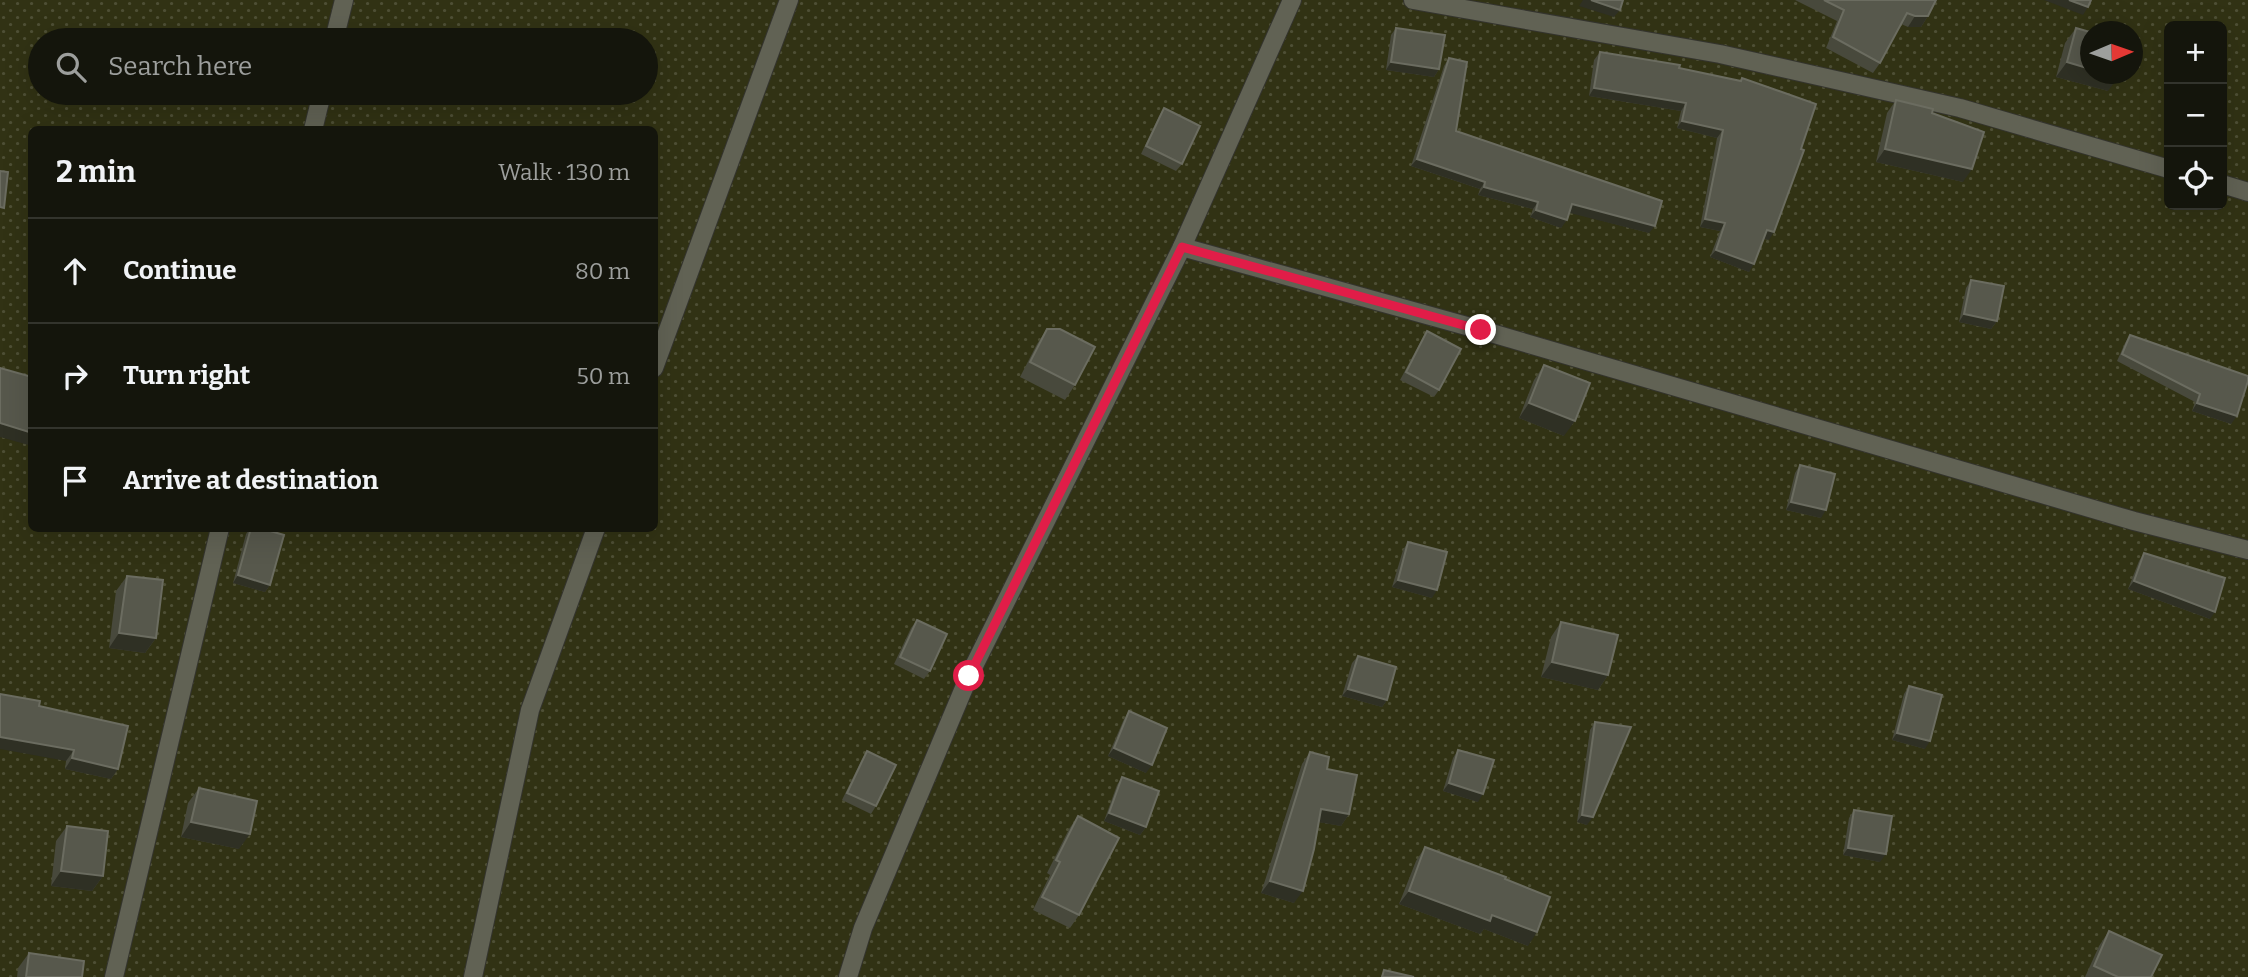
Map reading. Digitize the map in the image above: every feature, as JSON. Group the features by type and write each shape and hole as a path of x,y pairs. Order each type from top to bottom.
{"lane":[{"path":"337,28 344,0"},
{"path":"658,357 789,0"},
{"path":"848,977 863,928 969,676 1182,247 1292,0"},
{"path":"1413,0 1720,54 1946,105 2164,168"},
{"path":"314,126 319,105"},
{"path":"2227,186 2248,192"},
{"path":"1182,247 1481,330 2134,521 2248,550"},
{"path":"114,977 219,532"},
{"path":"472,977 530,710 595,532"}],"green space":[{"path":"0,0 2248,0 2248,977 0,977"}],"building":[{"path":"1591,0 1623,0 1620,10"},
{"path":"1824,0 1936,0 1928,16 1907,13 1880,63 1833,37 1844,10"},
{"path":"2069,0 2091,0 2088,7"},
{"path":"1396,28 1445,35 1439,69 1391,62"},
{"path":"2076,28 2080,29 2080,66 2067,62"},
{"path":"1600,52 1680,65 1679,68 1741,81 1742,78 1816,104 1801,149 1804,150 1774,232 1767,230 1754,264 1716,250 1725,223 1705,219 1723,130 1682,121 1686,103 1594,88"},
{"path":"1449,58 1467,62 1456,131 1662,201 1655,226 1572,204 1567,220 1536,210 1538,202 1484,187 1485,182 1417,159"},
{"path":"1896,100 1933,109 1932,113 1984,132 1972,169 1885,149"},
{"path":"1164,108 1200,126 1182,164 1146,146"},
{"path":"0,171 8,172 4,208 0,207"},
{"path":"1971,280 2004,286 1997,321 1964,314"},
{"path":"1047,329 1060,329 1095,347 1075,385 1030,362"},
{"path":"1427,331 1461,349 1439,390 1406,372"},
{"path":"2130,335 2248,376 2237,416 2197,403 2200,394 2122,354"},
{"path":"1544,365 1590,383 1575,421 1529,403"},
{"path":"0,368 28,376 28,432 0,423"},
{"path":"1800,465 1835,474 1826,510 1791,502"},
{"path":"250,532 284,535 270,585 238,575"},
{"path":"1408,542 1447,552 1437,590 1398,580"},
{"path":"2144,553 2225,578 2215,612 2134,581"},
{"path":"127,576 163,580 156,638 119,633"},
{"path":"917,620 947,634 930,671 900,657"},
{"path":"1561,622 1618,635 1608,675 1552,662"},
{"path":"1358,656 1396,667 1387,700 1348,689"},
{"path":"1909,686 1942,695 1930,741 1897,733"},
{"path":"0,694 40,701 39,706 128,726 118,769 72,758 74,750 0,737"},
{"path":"1129,711 1167,728 1152,765 1114,748"},
{"path":"1595,722 1631,727 1593,817 1582,815"},
{"path":"1458,750 1494,760 1483,794 1449,783"},
{"path":"867,751 896,765 876,806 847,793"},
{"path":"1310,752 1329,757 1327,769 1357,775 1349,814 1321,809 1303,891 1270,881"},
{"path":"1122,777 1159,791 1146,827 1109,813"},
{"path":"199,788 257,801 250,834 191,822"},
{"path":"1854,810 1892,816 1886,854 1848,848"},
{"path":"1078,816 1119,838 1079,915 1042,897 1060,862 1056,860"},
{"path":"67,826 108,831 103,876 61,871"},
{"path":"1425,847 1506,877 1505,879 1550,897 1537,932 1492,915 1490,921 1409,891"},
{"path":"2109,931 2162,955 2151,977 2118,977 2094,966"},
{"path":"29,953 84,961 82,977 26,977"},
{"path":"1384,970 1414,977 1382,977"}],"route":[{"path":"969,676 1182,247 1481,330"}]}
